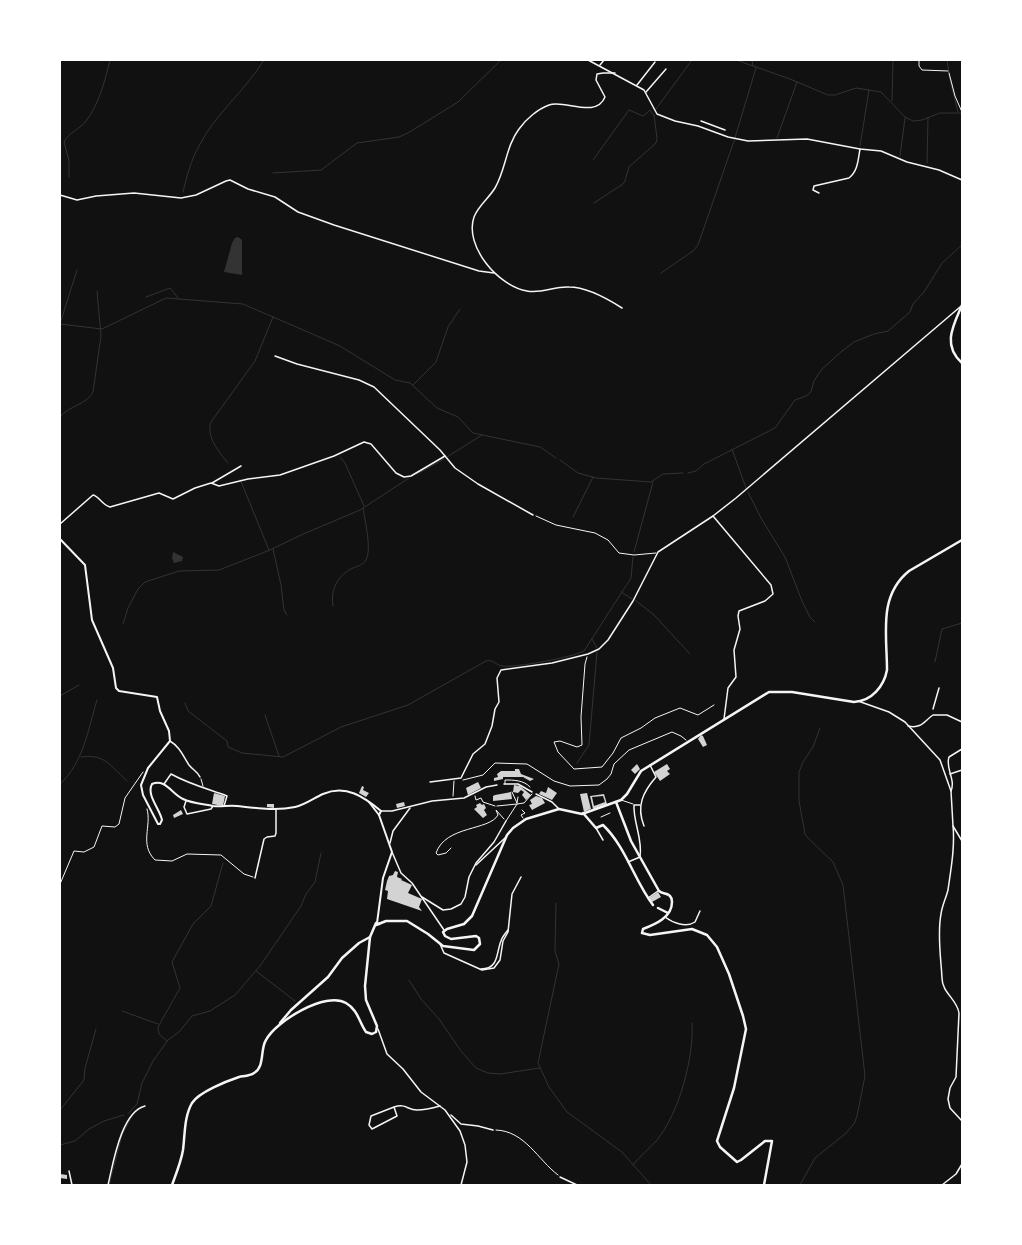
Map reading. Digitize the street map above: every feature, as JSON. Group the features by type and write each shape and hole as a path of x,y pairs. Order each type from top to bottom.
{"main road":[{"path":"962,306 950,340 951,350 962,362"},
{"path":"279,1024 325,1000 334,999 342,1001 352,1007 359,1016 366,1032 372,1034 378,1029 366,1000 366,972 370,937 377,924 386,921 407,921 421,929 447,948 467,951 474,950 480,944 479,938 476,936 451,939 444,936 444,930 464,924 472,916 506,838 513,828 525,818 558,809 583,813 620,800 630,789 638,775 650,765 723,721 748,704 774,691 792,692 858,702 879,691 886,677 886,614 887,603 891,593 902,577 909,571 962,540"},
{"path":"616,802 631,842 659,891 669,894 671,897 672,903 665,917 658,923 643,929 642,933 646,935 681,929 692,929 709,936 715,943 729,974 746,1029 734,1088 717,1141 720,1147 737,1162 744,1158 759,1144 767,1140 772,1141 772,1146 767,1161 764,1185"},
{"path":"583,813 596,828 603,825 612,834 653,905"},
{"path":"658,908 668,913"},
{"path":"172,1185 182,1154 187,1117 193,1102 215,1087 255,1072 260,1064 266,1039 291,1010 328,977 342,958 359,943 370,937"}],"street":[{"path":"588,60 616,73 646,92 655,111 675,121 735,138 757,141 807,139 860,150 886,153 907,162 939,170 962,180"},
{"path":"600,66 604,60"},
{"path":"919,60 919,66 922,70 948,71"},
{"path":"637,86 655,62"},
{"path":"646,92 666,69"},
{"path":"616,73 597,74 596,80 605,97 599,104 581,108 557,103 548,105 528,118 513,136 495,187 478,208 473,220 473,240 494,273 503,280 526,291 534,292 569,286 585,290 622,308"},
{"path":"701,121 725,130"},
{"path":"711,130 713,126"},
{"path":"819,193 813,190 814,186 853,176 856,171 860,150"},
{"path":"60,195 77,200 96,196 134,193 182,198 196,195 230,180 248,189 275,197 298,212 334,226 479,271 494,273"},
{"path":"430,782 458,779 463,775 473,754 483,746 488,737 499,702 497,678 501,670 538,666 588,654 599,649 612,634 636,595 658,552 713,516 818,430 929,332 962,306"},
{"path":"275,356 297,364 359,380 374,387 445,456 454,468 464,476 533,514"},
{"path":"210,484 219,486 280,475 339,455 364,442 371,444 396,473 404,478 411,476 445,456"},
{"path":"60,524 93,495 96,496 103,504 112,507 159,493 173,499 195,488 210,484 241,466"},
{"path":"713,516 771,585 773,594 765,602 739,611 738,616 740,629 734,650 736,677 728,688 723,721"},
{"path":"60,538 85,565 92,620 113,668 116,688 119,691 157,697 160,711 169,731 170,742 148,768 142,781 141,790 156,822 160,824 162,817 151,794 150,788 154,783 164,784 178,797 186,801 220,807 276,809 296,806 325,793 342,790 354,792 381,811 392,811 432,801 469,797 485,788 497,785"},
{"path":"933,709 939,688"},
{"path":"858,702 889,712 908,726 940,760 951,791 954,852 948,889 940,915 940,933 942,982 948,994 958,1005 959,1013 956,1077 950,1088 948,1099 950,1108 962,1122"},
{"path":"908,726 918,727 924,725 933,715 947,715 962,722"},
{"path":"170,742 176,745 189,765 198,771 200,777"},
{"path":"951,791 953,786 947,763 949,757 962,749"},
{"path":"644,826 640,805 646,790 656,777 650,765"},
{"path":"950,774 962,770"},
{"path":"164,784 171,774 185,782 203,786 226,796 224,806"},
{"path":"497,806 524,803 532,793 518,784 504,784 504,780 522,782 530,787"},
{"path":"484,784 485,788"},
{"path":"512,792 517,804"},
{"path":"536,794 552,802 558,809"},
{"path":"422,897 443,910 448,910 461,904 465,896 469,877 476,865 476,862 494,842 517,804 518,797"},
{"path":"620,800 634,805 640,805"},
{"path":"186,801 184,808 187,814 211,809 213,806"},
{"path":"369,802 379,815 384,834 390,844 401,873 412,883 444,930"},
{"path":"627,862 640,857 641,851 634,805"},
{"path":"390,844 393,831 412,806"},
{"path":"255,878 264,839 275,836 276,833 276,809"},
{"path":"379,815 381,811"},
{"path":"953,826 962,841"},
{"path":"596,828 603,840"},
{"path":"476,865 504,838 506,838"},
{"path":"377,924 383,878 392,852"},
{"path":"440,944 444,952 479,969 490,970 499,962 503,941 508,929 512,894 521,877"},
{"path":"648,898 659,891"},
{"path":"665,917 672,922 689,924 695,922 700,911"},
{"path":"479,969 487,969 494,964 498,957 502,938 508,929"},
{"path":"378,1029 387,1054 403,1069 421,1092 462,1124 493,1130"},
{"path":"108,1185 127,1120 138,1108 145,1106"},
{"path":"394,1107 397,1116 372,1129 369,1125 372,1116 394,1107 405,1106 416,1110 440,1106"},
{"path":"449,1114 460,1131 466,1150 467,1162 461,1185"},
{"path":"942,1185 956,1174 962,1164"},
{"path":"70,1171 72,1185"},
{"path":"560,1177 577,1185"}],"path":[{"path":"948,71 955,96 962,112"},
{"path":"533,514 556,525 595,533 608,540 619,553 634,555 658,552"},
{"path":"588,654 584,664 581,717 582,745 577,747 560,741 554,742 558,752 574,769 593,769 602,766 613,753 621,738 660,716 680,708 698,714 714,705"},
{"path":"458,779 477,778 486,773 492,764 505,763 527,764 554,781 570,786 599,785 612,774 614,764 629,750 672,732 681,736 687,742"},
{"path":"60,884 74,852 84,852 94,847 102,826 115,826 119,824 126,795 145,769 148,768"},
{"path":"200,777 203,786"},
{"path":"453,799 454,781"},
{"path":"473,794 476,800 481,798 483,802 497,806"},
{"path":"146,807 149,816 146,839 150,855 155,860 172,862 181,856 192,854 221,855 244,874 255,878"},
{"path":"451,848 444,854 438,855 436,853 442,843 448,838 466,829 493,821 498,815 496,810 506,822"},
{"path":"522,811 524,810 525,813 522,815 522,818 525,818"},
{"path":"601,817 610,813"},
{"path":"493,1130 508,1132 520,1139 535,1151 560,1177"}],"shaded area":[{"path":"238,237 242,240 242,275 224,272 232,243 235,238"},
{"path":"173,552 183,557 182,561 174,563 172,558"}],"building":[{"path":"701,735 703,736 707,745 703,747 698,739"},
{"path":"637,764 640,769 635,774 631,770"},
{"path":"667,764 670,769 667,771 670,774 660,781 654,772"},
{"path":"515,769 519,769 521,774 534,779 530,781 523,777 503,777 503,779 494,781 494,778 498,777 497,774 501,771 515,771"},
{"path":"478,782 481,788 468,795 466,788"},
{"path":"514,785 520,786 531,795 526,800 522,795 524,792 521,790 518,793 513,792"},
{"path":"362,786 364,787 363,790 369,793 366,797 359,793"},
{"path":"548,787 557,793 552,800 539,794 541,791 546,793"},
{"path":"511,792 512,799 493,801 493,796 495,795"},
{"path":"214,793 225,796 223,806 212,804"},
{"path":"587,793 591,809 584,812 580,794"},
{"path":"604,794 607,804 593,809 590,796","holes":["603,796 605,802 594,806 592,797"]},
{"path":"536,796 542,798 545,803 532,810 529,805 532,804 530,800"},
{"path":"404,802 405,806 397,808 396,804"},
{"path":"480,803 482,805 484,804 486,808 484,810 487,815 483,818 474,809 477,807 476,805"},
{"path":"267,804 274,804 274,808 267,807"},
{"path":"181,810 183,814 174,818 173,815"},
{"path":"395,871 398,872 397,877 412,885 408,893 422,899 419,907 422,911 387,899 388,891 385,890 387,881 389,876 393,875"},
{"path":"658,892 661,897 652,902 649,898"},
{"path":"60,1174 67,1175 67,1179 60,1178"}],"waterway":[{"path":"69,177 69,161 64,142 86,121 95,107 110,60"},
{"path":"183,192 194,157 206,134 213,123 248,82 264,60"},
{"path":"273,173 321,170 357,143 399,137 408,133 458,102 501,60"},
{"path":"656,109 692,60"},
{"path":"736,60 790,79 828,95 835,95 856,88 881,92 905,117 913,121 922,120 940,113 962,113"},
{"path":"752,60 753,66"},
{"path":"892,101 893,60"},
{"path":"947,60 949,73"},
{"path":"661,273 693,251 698,245 734,141 756,68"},
{"path":"949,76 958,112"},
{"path":"777,138 797,82"},
{"path":"860,146 869,90"},
{"path":"593,160 629,110 643,116 650,110 654,116"},
{"path":"594,203 623,184 629,167 656,143 657,138 654,115"},
{"path":"900,156 905,118"},
{"path":"927,163 928,118"},
{"path":"688,473 696,471 704,464 775,428 795,400 806,396 811,392 814,381 821,370 842,351 854,342 874,334 888,331 910,312 913,304 924,292 942,263 962,245"},
{"path":"60,324 77,270"},
{"path":"146,297 170,288 179,299"},
{"path":"60,417 68,410 87,399 93,392 101,336 97,291"},
{"path":"60,324 102,329 166,298 243,304 340,346 395,380 410,383 437,408 458,417 473,433 540,447 556,458"},
{"path":"413,385 436,362 448,327 460,309"},
{"path":"228,463 214,444 210,433 211,422 255,361 273,317"},
{"path":"447,457 482,435"},
{"path":"732,449 746,488"},
{"path":"340,457 345,463 364,506"},
{"path":"417,474 444,459"},
{"path":"560,460 578,473 596,478 651,482 663,474 683,473"},
{"path":"573,517 593,477"},
{"path":"123,624 128,608 138,589 145,582 179,571 219,570 270,550 360,510 409,478"},
{"path":"240,479 269,550"},
{"path":"634,552 653,482"},
{"path":"748,492 761,518 785,557 802,601 810,617 815,622"},
{"path":"333,606 332,600 336,583 343,574 363,563 368,555 368,535 363,508"},
{"path":"273,549 281,585 284,610 287,615"},
{"path":"185,703 188,711 227,741 228,747 242,753 283,757 341,727 408,705 486,661 493,661 502,666 531,664 557,659 584,651 631,578 633,557"},
{"path":"621,592 632,599"},
{"path":"635,600 654,615 690,654"},
{"path":"935,662 942,629 962,623"},
{"path":"592,639 597,648"},
{"path":"577,763 589,745 597,652"},
{"path":"60,696 79,685"},
{"path":"60,784 75,766 80,755 88,734 97,700"},
{"path":"265,715 279,756"},
{"path":"800,1185 815,1158 845,1134 854,1124 865,1076 843,885 833,862 805,834 799,801 799,772 803,762 813,747 820,728"},
{"path":"81,757 96,757 102,759 127,781"},
{"path":"128,1114 137,1104 142,1083 153,1061 168,1040 179,1032 192,1016 210,1011 235,995 260,966 301,906 306,894 315,882 321,853"},
{"path":"167,1041 159,1034 158,1027 180,988 172,962 193,924 211,906 223,863"},
{"path":"556,903 555,951 559,964 538,1063 549,1087 567,1112 622,1152 651,1185"},
{"path":"256,971 295,1001"},
{"path":"409,980 421,999 439,1019 461,1051 476,1068 488,1073 500,1074 540,1068"},
{"path":"122,1011 158,1024"},
{"path":"633,1165 657,1140 665,1129 672,1115 684,1084 688,1068 692,1037 692,1023"},
{"path":"60,1110 84,1080 85,1068 96,1029"},
{"path":"60,1145 75,1141 89,1129 104,1121 124,1115"},
{"path":"109,1185 122,1135 131,1118"}]}
